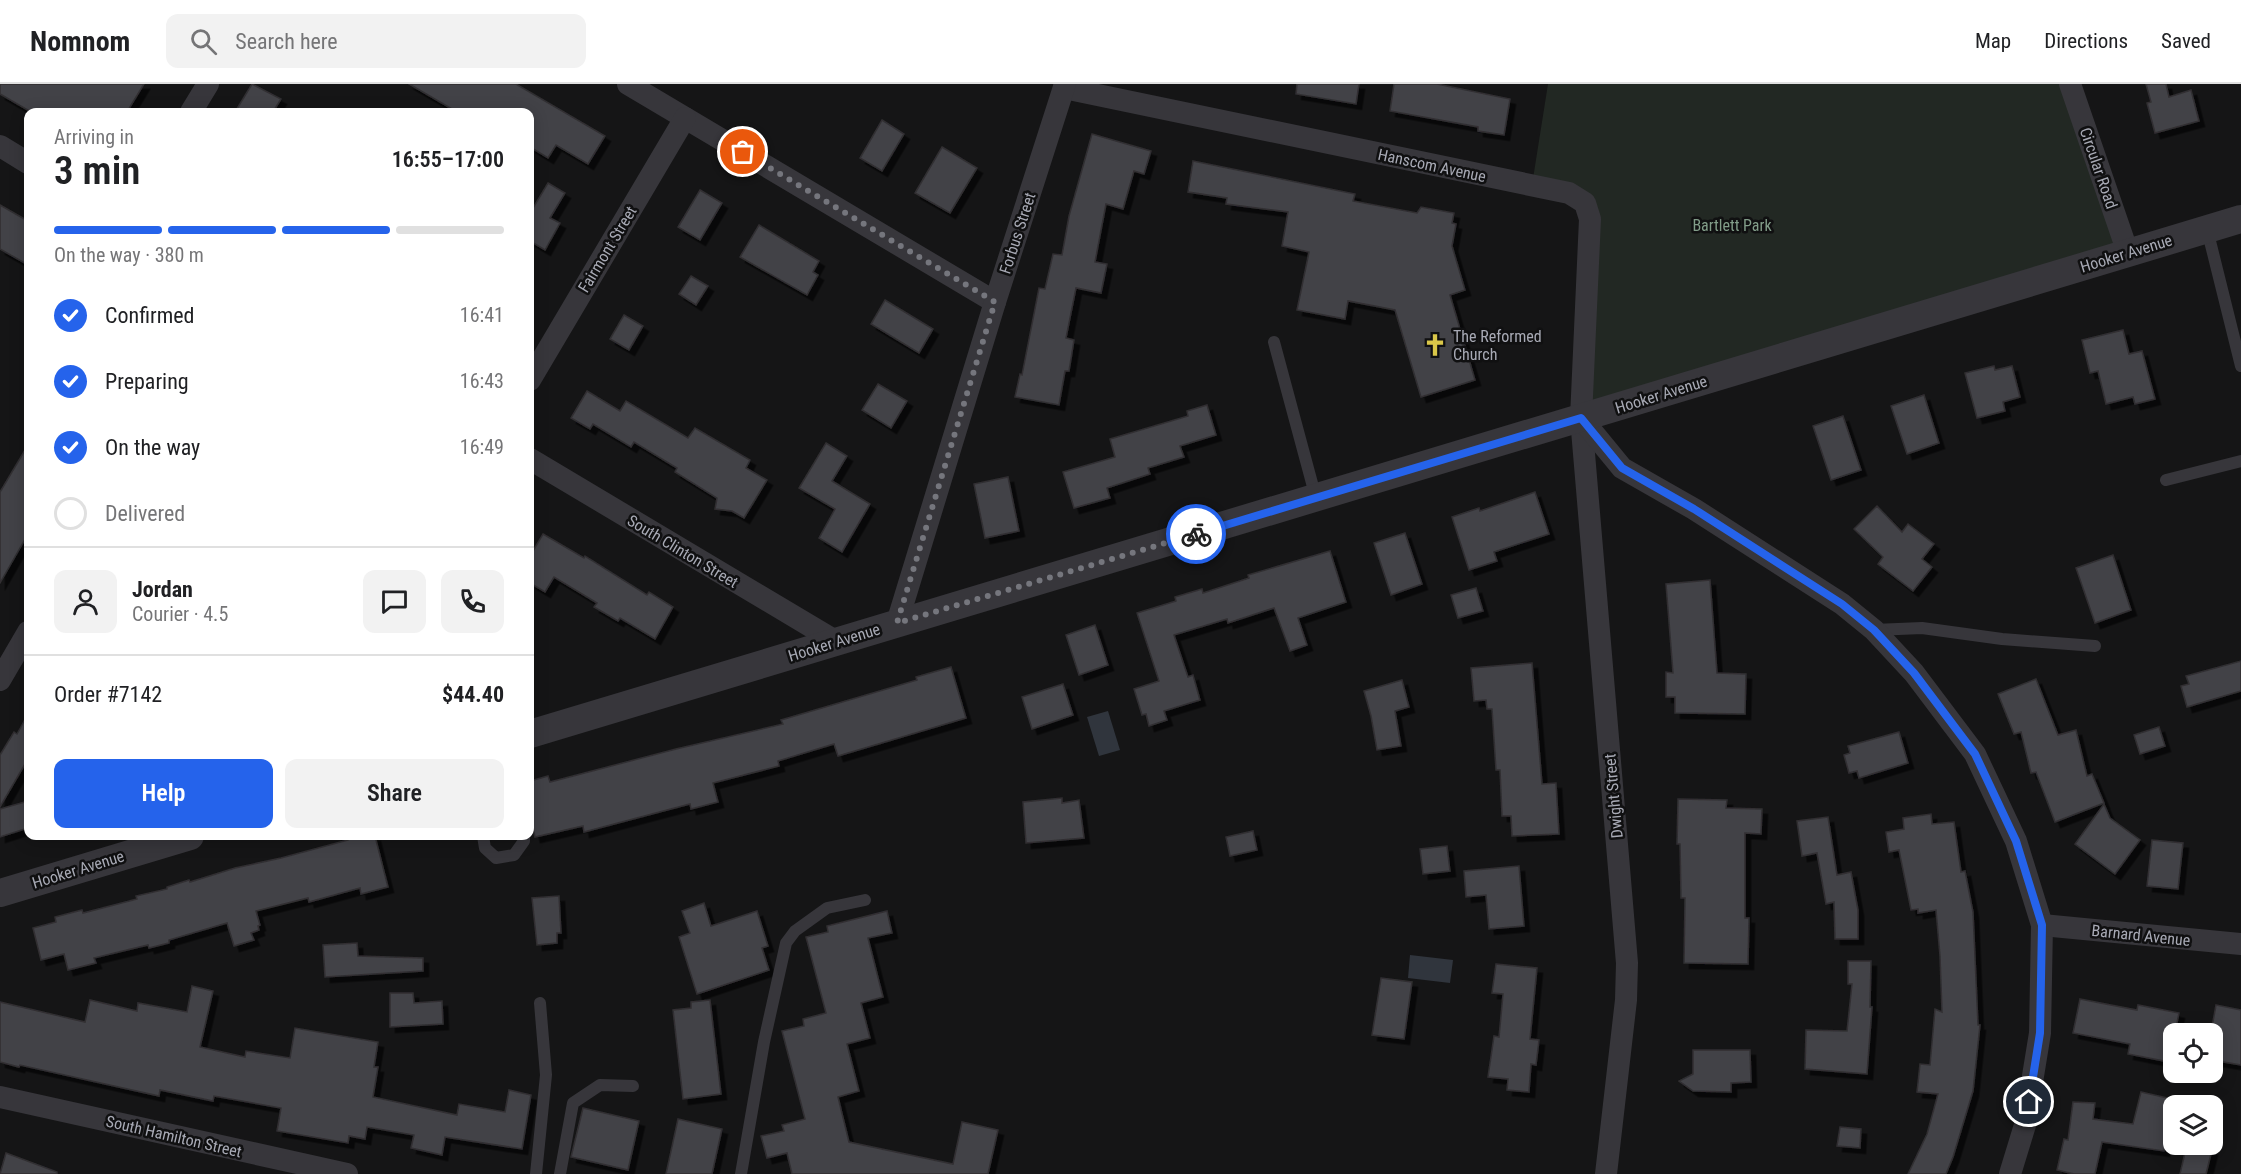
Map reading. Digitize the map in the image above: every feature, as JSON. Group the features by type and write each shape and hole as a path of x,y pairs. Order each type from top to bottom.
{"street":[{"path":"193,108 208,84"},
{"path":"628,84 995,302"},
{"name":"Circular Road","path":"2070,84 2128,253"},
{"name":"Forbus Street","path":"897,623 995,302 1065,86"},
{"name":"Hanscom Avenue","path":"1065,86 1569,193 1585,203 1590,219 1581,418"},
{"name":"Fairmont Street","path":"534,373 685,118"},
{"path":"0,146 24,161"},
{"name":"Hooker Avenue","path":"534,733 2241,219"},
{"path":"1581,418 1622,468 1694,509 1842,604 1874,630 1914,673 1975,754 2016,841 2042,925 2040,1033 2025,1125 2010,1174"},
{"name":"Dwight Street","path":"1581,418 1627,963 1626,1000 1606,1174"},
{"name":"South Clinton Street","path":"534,461 837,642"},
{"path":"0,680 24,639"},
{"name":"Hooker Avenue","path":"0,892 176,840"},
{"name":"Barnard Avenue","path":"2042,925 2241,944"},
{"name":"South Hamilton Street","path":"0,1097 291,1168 347,1174"}],"lane":[{"path":"2207,229 2241,366"},
{"path":"1274,342 1316,498"},
{"path":"2166,480 2241,461"},
{"path":"1874,630 1922,628 2002,639 2096,646"},
{"path":"484,840 485,848 496,858 514,855 524,840"},
{"path":"741,1174 764,1042 786,943 795,932 827,908 865,900"},
{"path":"536,1174 546,1075 540,1003"},
{"path":"560,1174 573,1103 600,1085 633,1086"}],"green space":[{"name":"Bartlett Park","path":"1548,84 2070,84 2128,253 1581,418 1585,203 1532,185"}],"shaded area":[{"path":"1108,711 1120,750 1099,756 1087,717"},
{"path":"1410,955 1453,960 1450,983 1408,978"}],"building":[{"path":"0,84 144,84 129,108 24,108 0,94"},
{"path":"252,84 281,99 275,108 237,108"},
{"path":"409,84 516,84 605,136 588,164 556,145 548,158 534,149 534,108 450,108"},
{"path":"1297,84 1359,84 1356,104 1296,94"},
{"path":"1394,84 1437,84 1510,99 1504,135 1478,131 1478,127 1390,111"},
{"path":"2146,84 2166,84 2169,97 2191,90 2199,121 2155,133 2147,103 2151,102"},
{"path":"882,120 904,134 882,171 860,158"},
{"path":"1092,134 1151,151 1144,174 1134,171 1123,209 1106,204 1095,262 1107,264 1101,293 1076,288 1066,338 1074,340 1069,371 1065,371 1059,405 1015,397 1020,374 1022,375 1039,288 1045,289 1053,254 1062,255 1069,216"},
{"path":"942,147 977,168 950,213 915,193"},
{"path":"1193,161 1355,194 1353,201 1417,213 1421,207 1454,213 1452,223 1456,224 1452,246 1465,290 1450,295 1475,380 1421,397 1395,310 1348,301 1345,319 1297,310 1309,252 1282,246 1288,212 1226,204 1227,198 1188,192"},
{"path":"548,183 565,193 550,218 560,223 545,250 534,243 534,206"},
{"path":"700,190 722,203 700,240 678,227"},
{"path":"0,205 24,219 24,263 0,249"},
{"path":"759,225 819,261 813,272 818,275 807,295 740,257"},
{"path":"691,276 708,286 696,305 679,294"},
{"path":"885,300 933,329 919,353 871,324"},
{"path":"624,315 643,326 629,350 610,339"},
{"path":"2123,330 2129,354 2142,351 2155,399 2135,404 2133,397 2106,404 2098,371 2090,373 2082,340"},
{"path":"1994,366 1995,370 2012,366 2020,397 2003,402 2005,411 1977,418 1965,373"},
{"path":"878,384 907,401 891,428 862,410"},
{"path":"587,391 620,411 626,401 688,438 695,428 750,460 746,468 767,480 744,518 732,511 715,509 717,498 675,472 677,468 634,442 631,447 593,424 590,429 571,418"},
{"path":"1924,395 1939,443 1907,454 1891,406"},
{"path":"1207,405 1216,435 1180,446 1184,457 1148,468 1150,474 1107,488 1110,498 1074,508 1063,472 1115,457 1110,439 1188,416 1187,411"},
{"path":"1843,416 1861,470 1831,480 1813,426"},
{"path":"826,443 847,456 832,481 870,504 842,552 819,538 835,509 799,488"},
{"path":"24,452 24,541 0,583 0,492"},
{"path":"1008,477 1019,531 985,538 974,484"},
{"path":"1535,492 1549,534 1494,552 1497,561 1469,570 1452,517 1479,508 1480,511"},
{"path":"1877,506 1902,532 1908,524 1934,544 1922,559 1932,567 1913,591 1878,564 1883,557 1854,529"},
{"path":"1405,533 1422,584 1391,595 1374,543"},
{"path":"543,534 584,558 585,556 647,595 649,592 673,607 655,639 620,618 618,621 594,607 597,603 554,577 545,592 534,585 534,549"},
{"path":"1330,551 1346,602 1298,618 1307,645 1290,651 1274,608 1228,623 1227,619 1174,635 1188,677 1193,675 1200,700 1164,711 1167,720 1149,726 1146,714 1142,715 1134,689 1159,681 1137,613 1176,601 1175,597 1202,589 1203,593 1249,578 1248,575"},
{"path":"2113,555 2131,610 2095,623 2076,568"},
{"path":"1710,580 1717,673 1746,674 1745,714 1675,713 1675,697 1666,697 1666,672 1673,673 1666,584"},
{"path":"1476,588 1483,611 1458,618 1451,595"},
{"path":"1095,625 1108,665 1079,675 1066,635"},
{"path":"2241,661 2241,691 2187,707 2181,686 2189,684 2186,676"},
{"path":"1532,663 1542,784 1556,783 1559,834 1512,836 1511,816 1502,816 1500,770 1496,770 1492,709 1487,709 1486,700 1474,701 1471,668"},
{"path":"951,667 966,718 838,756 834,744 778,761 779,766 713,783 718,802 691,809 690,804 584,832 583,826 535,837 534,780 548,776 550,782 783,724 781,720 917,680 916,677"},
{"path":"2036,679 2058,735 2076,730 2087,776 2092,774 2104,803 2055,822 2036,772 2031,773 2021,732 2014,734 1998,694"},
{"path":"1402,680 1409,707 1395,711 1401,746 1377,750 1364,691"},
{"path":"1063,684 1073,715 1032,729 1022,697"},
{"path":"24,721 24,766 0,807 0,755 14,732 17,734"},
{"path":"2159,727 2165,746 2140,754 2134,735"},
{"path":"1899,732 1908,763 1859,778 1857,771 1849,773 1844,755 1850,753 1848,746"},
{"path":"1062,798 1062,803 1079,800 1084,838 1026,843 1023,802"},
{"path":"1678,799 1727,800 1726,808 1762,809 1761,834 1745,833 1745,918 1749,918 1748,964 1684,963 1685,898 1681,898 1680,844 1677,844"},
{"path":"24,802 24,829 0,837 0,809"},
{"path":"2104,804 2110,818 2140,840 2115,874 2075,844"},
{"path":"1931,814 1932,824 1954,822 1961,872 1965,871 1973,912 1978,1025 1980,1025 1973,1091 1946,1174 1908,1174 1927,1134 1938,1094 1917,1092 1920,1064 1930,1065 1935,1009 1942,1012 1940,956 1936,910 1918,913 1918,909 1911,910 1899,850 1889,852 1886,832 1904,829 1903,818"},
{"path":"1828,817 1837,875 1851,872 1858,910 1858,939 1835,939 1834,902 1826,904 1817,853 1802,856 1797,821"},
{"path":"1253,831 1257,850 1230,856 1226,837"},
{"path":"348,840 376,840 388,887 361,894 360,888 309,902 308,898 256,911 260,925 259,930 251,933 254,940 234,946 227,923 169,940 169,943 149,948 148,945 94,958 96,963 68,970 64,954 41,960 33,928 56,922 55,917 82,910 83,913 137,899 136,896 167,889 167,887 189,880 190,882 235,868"},
{"path":"2152,840 2183,843 2178,889 2147,886"},
{"path":"1447,846 1450,871 1423,874 1420,849"},
{"path":"1519,866 1524,926 1489,929 1486,895 1466,897 1464,871"},
{"path":"559,896 561,933 557,933 557,943 537,945 532,898"},
{"path":"704,903 711,926 757,911 768,946 762,948 769,970 697,994 679,937 690,933 682,911"},
{"path":"887,911 892,933 868,938 883,997 861,1003 870,1038 847,1044 859,1091 838,1097 849,1142 953,1164 962,1122 998,1130 988,1174 792,1174 787,1153 767,1158 761,1136 784,1131 782,1125 805,1119 782,1031 804,1026 803,1019 826,1013 806,937 828,932 827,926"},
{"path":"357,943 358,956 423,958 423,971 325,977 323,945"},
{"path":"1848,961 1871,961 1870,1007 1872,1007 1867,1074 1805,1069 1806,1030 1847,1031 1852,984 1848,984"},
{"path":"1496,964 1537,968 1530,1039 1539,1040 1536,1065 1531,1064 1529,1092 1507,1090 1508,1079 1488,1077 1494,1036 1499,1037 1503,994 1492,993"},
{"path":"1381,978 1412,982 1404,1039 1372,1035"},
{"path":"192,986 213,991 200,1047 245,1057 246,1051 290,1058 295,1028 378,1042 374,1067 378,1067 373,1097 457,1115 459,1104 505,1112 509,1090 531,1095 522,1149 445,1137 442,1155 411,1148 414,1135 367,1127 365,1139 349,1136 348,1143 277,1131 281,1108 214,1096 213,1101 160,1090 159,1096 0,1062 0,1002 85,1022 90,1000 137,1011 138,1003 187,1012"},
{"path":"390,993 413,993 414,1003 442,1001 443,1024 390,1027"},
{"path":"2080,999 2137,1010 2138,1005 2179,1013 2177,1023 2163,1023 2163,1061 2128,1054 2130,1044 2073,1033"},
{"path":"710,1000 721,1094 683,1099 673,1010 691,1008 691,1002"},
{"path":"2216,1005 2241,1010 2241,1065 2223,1062 2223,1023 2213,1023"},
{"path":"1693,1050 1750,1050 1751,1082 1731,1083 1731,1092 1693,1091 1679,1081 1693,1074"},
{"path":"2141,1092 2163,1097 2163,1151 2102,1142 2095,1174 2074,1174 2057,1170 2064,1139 2068,1140 2073,1102 2095,1103 2093,1119 2133,1124"},
{"path":"583,1108 639,1121 628,1170 571,1157"},
{"path":"678,1119 722,1129 712,1174 666,1174"},
{"path":"1840,1127 1861,1129 1860,1148 1837,1146"},
{"path":"6,1153 57,1172 57,1174 0,1174"},
{"path":"2184,1155 2211,1155 2206,1174 2180,1174"}],"way so far":[{"path":"743,152 995,302 897,623 1196,534"}],"place":[{"name":"The Reformed Church","path":"1435,345"}],"route":[{"path":"1196,534 1581,418 1622,468 1694,509 1842,604 1874,630 1914,673 1975,754 2016,841 2042,925 2040,1033 2029,1102"}]}
